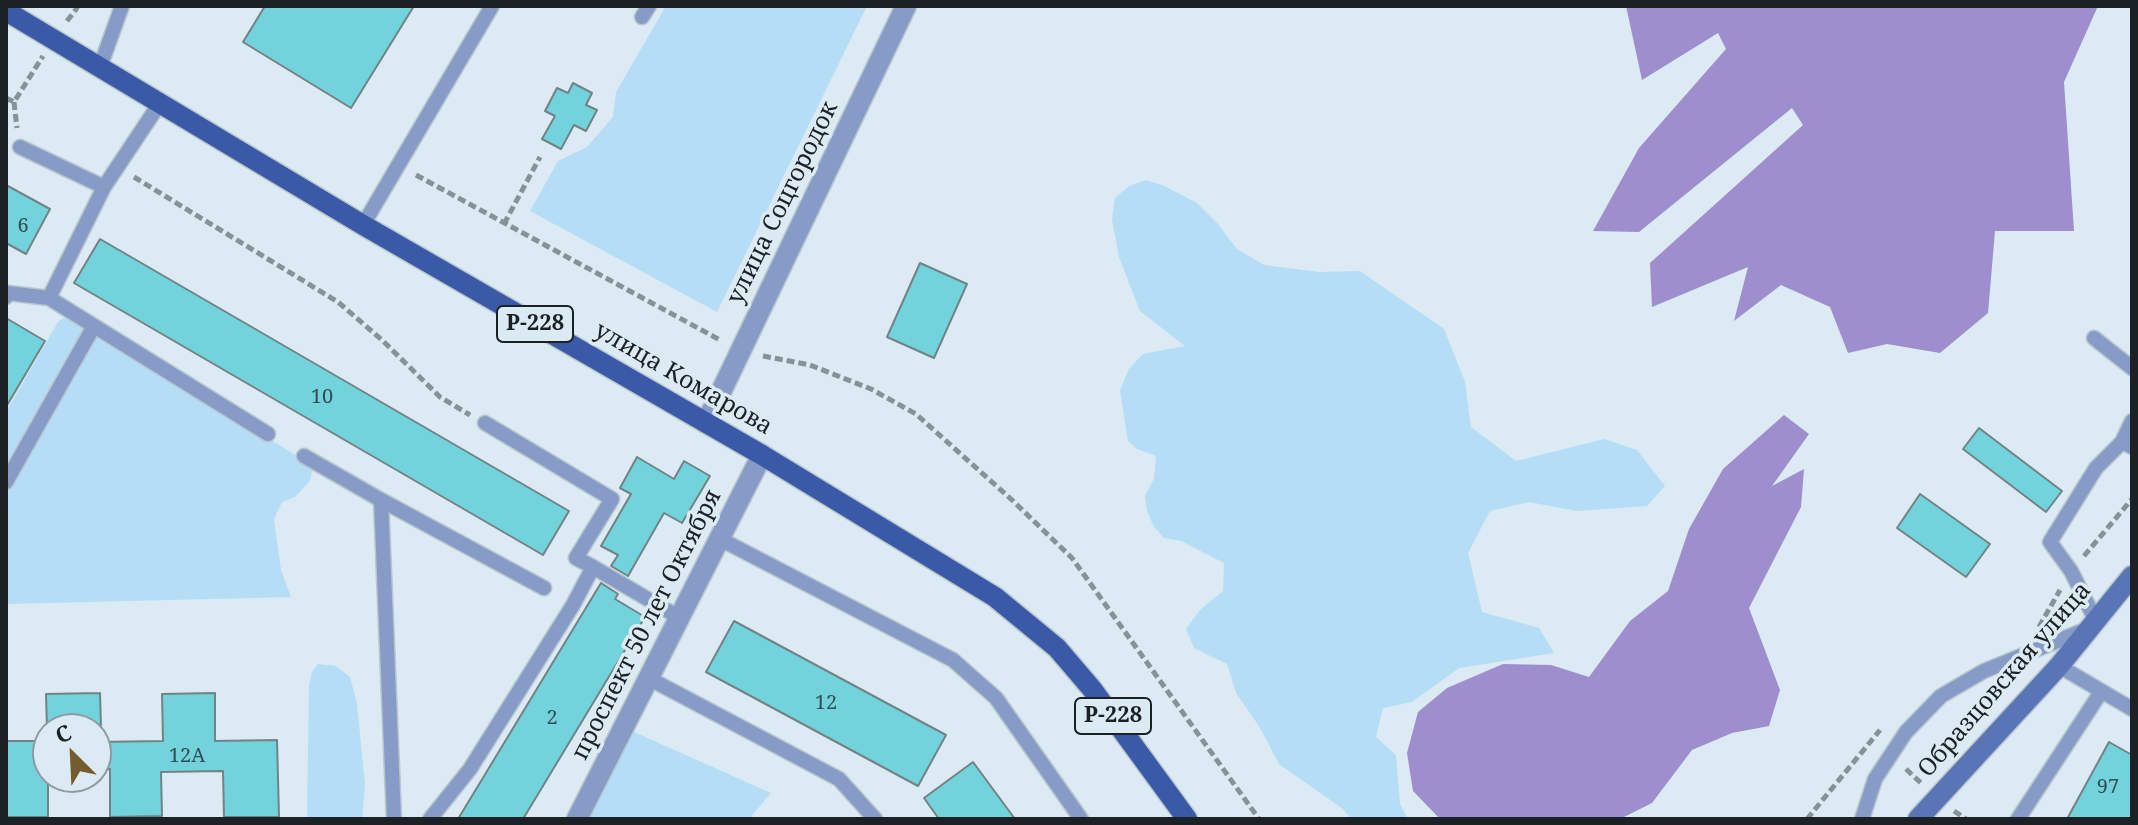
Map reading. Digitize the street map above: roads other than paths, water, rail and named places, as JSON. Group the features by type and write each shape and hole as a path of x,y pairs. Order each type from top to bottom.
{"main road":[{"name":"улица Комарова","path":"6,11 363,225 762,455 931,557 1028,622 1057,648 1092,689 1187,819"},
{"name":"Образцовская улица","path":"1918,819 2059,666 2132,576"}],"street":[{"name":"улица Соцгородок","path":"706,423 906,6"},
{"name":"проспект 50 лет Октября","path":"577,819 762,455"}],"lane":[{"path":"100,67 122,6"},
{"path":"363,225 492,6"},
{"path":"49,298 104,187 160,103"},
{"path":"20,147 104,187"},
{"path":"6,297 8,293 49,298 268,434"},
{"path":"6,482 94,326"},
{"path":"2094,338 2132,368"},
{"path":"1862,819 1875,779 1906,732 1941,696 1984,671 2091,624 2071,571 2050,542 2096,468 2127,444 2132,421"},
{"path":"485,423 612,499 576,558 680,618"},
{"path":"304,456 544,588"},
{"path":"381,500 394,819"},
{"path":"720,539 953,660 996,698 1081,819"},
{"path":"430,819 470,769 573,605 593,567"},
{"path":"2059,666 2132,709"},
{"path":"650,679 839,779 875,819"},
{"path":"2018,819 2101,692"}]}
